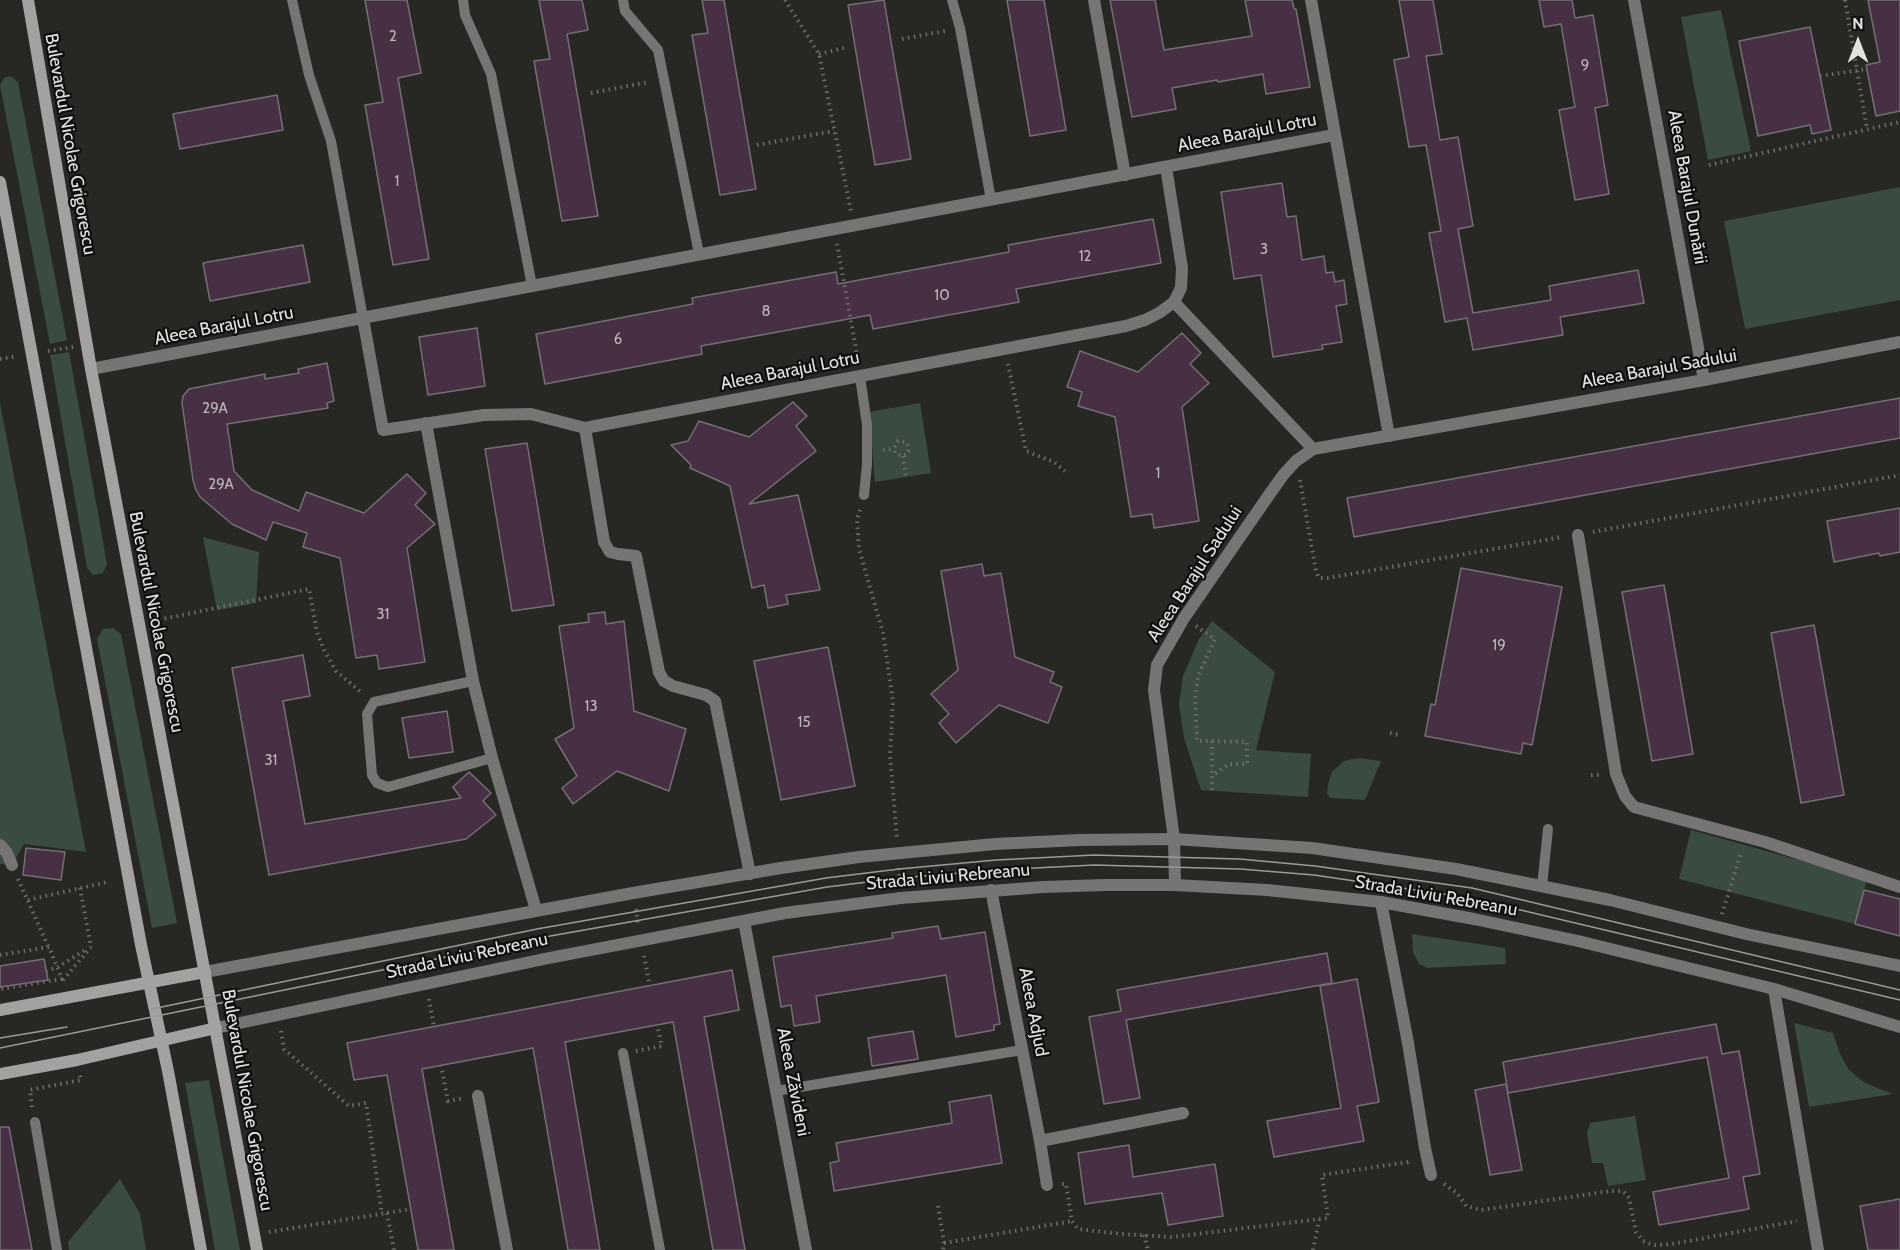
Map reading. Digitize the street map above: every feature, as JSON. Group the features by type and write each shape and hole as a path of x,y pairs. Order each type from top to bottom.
{"main road":[{"name":"Bulevardul Nicolae Grigorescu","path":"28,0 91,369 257,1250"},
{"path":"0,182 201,1250"},
{"name":"Strada Liviu Rebreanu","path":"0,1010 205,972"},
{"name":"Strada Liviu Rebreanu","path":"0,1074 77,1060 216,1028"}],"street":[{"path":"1094,0 1125,175"},
{"path":"1311,0 1389,436"},
{"name":"Aleea Barajul Dunării","path":"1634,0 1704,380"},
{"name":"Aleea Barajul Lotru","path":"91,369 1334,135"},
{"name":"Aleea Barajul Lotru","path":"363,318 383,430 484,415 531,414 585,428 1126,326 1152,317 1174,302 1181,288 1182,268 1166,167"},
{"path":"1174,302 1313,449"},
{"name":"Aleea Barajul Sadului","path":"1176,885 1174,840 1154,683 1157,665 1184,618 1271,492 1296,461 1313,449 1704,380 1900,342"},
{"path":"426,423 473,681 492,758 536,910"},
{"path":"585,428 604,542 610,552 636,556 659,672 664,681 673,686 706,695 715,701 750,874"},
{"path":"1578,535 1616,774 1625,796 1634,807 1745,837 1900,887"},
{"name":"Strada Liviu Rebreanu","path":"205,972 536,910 750,874 898,853 995,844 1080,840 1174,840 1312,848 1456,869 1610,900 1718,927 1900,966"},
{"path":"0,845 7,853 12,865"},
{"name":"Strada Liviu Rebreanu","path":"216,1028 426,982 807,910 991,890 1105,885 1176,885 1267,890 1381,902 1578,941 1774,989 1900,1027"},
{"name":"Aleea Adjud","path":"991,890 1047,1185"},
{"path":"1381,902 1431,1175"},
{"name":"Aleea Zăvideni","path":"744,921 806,1250"},
{"path":"1774,989 1818,1250"},
{"path":"478,1096 507,1250"},
{"path":"1040,1141 1183,1113"}],"lane":[{"path":"292,0 309,75 331,141 363,318"},
{"path":"463,0 465,15 491,74 532,285"},
{"path":"623,0 625,11 658,50 699,254"},
{"path":"952,0 960,28 991,200"},
{"path":"860,376 867,425 864,495"},
{"path":"473,681 374,702 367,714 372,775 377,783 388,787 492,758"},
{"path":"1542,886 1548,830"},
{"path":"776,1091 1022,1050"},
{"path":"623,1053 660,1250"},
{"path":"35,1122 57,1250"}],"path":[{"path":"785,0 819,54 854,226"},
{"path":"1845,0 1867,130"},
{"path":"902,39 960,28"},
{"path":"819,54 844,48"},
{"path":"1820,76 1867,69"},
{"path":"591,93 664,79"},
{"path":"1709,165 1900,122"},
{"path":"757,145 834,131"},
{"path":"835,229 860,376"},
{"path":"1004,348 1026,451 1054,462 1065,471"},
{"path":"867,453 894,448 898,441 907,443 908,452 903,456 897,455 894,448"},
{"path":"903,456 906,477"},
{"path":"1296,461 1319,578 1578,535 1900,475"},
{"path":"864,495 857,519 859,549 883,633 893,701 890,756 901,898"},
{"path":"138,625 309,589 317,632 336,671 374,702"},
{"path":"1184,618 1215,639 1198,676 1195,700 1197,741 1247,742 1247,764 1229,764 1212,776"},
{"path":"1390,733 1400,735"},
{"path":"1212,741 1212,791"},
{"path":"1591,775 1598,775"},
{"path":"1718,927 1745,837"},
{"path":"12,865 58,967 66,998"},
{"path":"28,900 107,882"},
{"path":"80,888 91,947"},
{"path":"0,955 48,947"},
{"path":"46,971 58,967 91,947"},
{"path":"0,989 62,979 91,947"},
{"path":"426,982 434,1027"},
{"path":"623,1053 662,1046 657,1025"},
{"path":"284,1048 349,1106 366,1103 385,1214 394,1250"},
{"path":"441,1065 448,1101 478,1096"},
{"path":"35,1122 30,1090 81,1080"},
{"path":"1047,1185 1065,1184 1072,1221 1078,1229 1172,1238 1328,1218 1322,1175 1408,1162 1425,1148"},
{"path":"1431,1175 1457,1193 1466,1206 1481,1210 1623,1191 1629,1198 1636,1232 1643,1241 1654,1245 1672,1244 1812,1218"},
{"path":"938,1206 943,1250"},
{"path":"254,1235 411,1209"},
{"path":"1313,1250 1319,1220"},
{"path":"944,1243 1072,1221"},
{"path":"1144,1235 1148,1250"}],"green space":[{"path":"1721,10 1751,151 1708,160 1681,17"},
{"path":"11,76 18,82 67,340 50,344 0,85 4,78"},
{"path":"1900,187 1900,300 1745,329 1724,221"},
{"path":"69,352 107,564 103,573 93,575 87,568 50,355"},
{"path":"0,403 86,852 24,844 12,865 0,864"},
{"path":"920,403 931,473 875,482 869,412"},
{"path":"203,537 259,552 256,603 217,610"},
{"path":"1212,621 1275,672 1256,750 1311,754 1308,797 1201,790 1184,738 1179,704 1183,676 1199,639"},
{"path":"113,628 121,634 177,923 152,928 97,639 103,629"},
{"path":"1359,758 1381,761 1365,800 1331,798 1327,794 1332,772 1344,761"},
{"path":"1691,830 1867,879 1855,924 1679,879"},
{"path":"1412,934 1505,948 1506,964 1427,968 1419,964 1413,952"},
{"path":"1794,1023 1833,1033 1840,1054 1849,1070 1865,1083 1893,1094 1809,1107"},
{"path":"209,1080 240,1250 215,1250 185,1083"},
{"path":"1635,1116 1646,1180 1608,1186 1603,1163 1592,1163 1587,1133 1590,1123"},
{"path":"120,1179 140,1214 146,1250 69,1250 68,1242"}],"building":[{"path":"365,0 407,0 421,73 398,78 429,259 393,265 365,105 383,102"},
{"path":"539,0 582,0 588,30 567,34 598,216 562,221 534,61 550,59"},
{"path":"702,0 724,0 756,189 720,195 692,35 708,33"},
{"path":"884,0 911,159 875,165 848,5"},
{"path":"1007,0 1044,0 1066,130 1030,136"},
{"path":"1110,0 1155,0 1164,50 1252,36 1245,0 1292,0 1294,9 1296,9 1310,87 1266,94 1263,74 1218,82 1217,80 1172,88 1176,109 1132,117"},
{"path":"1399,0 1433,0 1442,54 1426,56 1440,140 1458,137 1473,226 1458,229 1473,313 1551,300 1549,286 1638,270 1644,303 1560,317 1563,335 1473,350 1467,318 1445,322 1429,233 1441,231 1426,145 1409,147 1394,60 1409,57"},
{"path":"1539,0 1572,0 1575,18 1593,15 1608,105 1595,108 1609,194 1575,200 1559,110 1575,107 1561,24 1544,27"},
{"path":"1868,0 1900,0 1900,111 1876,116 1866,65 1880,62"},
{"path":"1810,27 1831,130 1812,134 1810,125 1758,136 1739,41"},
{"path":"277,95 283,130 180,149 173,114"},
{"path":"1282,183 1287,217 1296,216 1302,260 1324,256 1326,273 1333,272 1335,282 1344,280 1347,304 1336,306 1342,342 1322,345 1323,349 1273,357 1261,275 1234,279 1221,192"},
{"path":"1153,219 1161,263 1016,289 1019,302 873,329 870,315 701,346 702,354 545,384 536,334 693,304 692,298 836,272 838,284 1009,252 1008,245"},
{"path":"303,245 310,282 210,301 203,263"},
{"path":"477,328 485,386 428,395 419,337"},
{"path":"1182,333 1201,353 1190,364 1209,383 1182,407 1199,521 1154,528 1152,514 1131,517 1115,417 1078,406 1082,392 1067,387 1080,351 1138,372"},
{"path":"327,363 334,401 327,403 328,408 227,424 234,471 252,490 299,511 306,492 364,513 407,474 426,493 415,505 435,524 407,548 425,662 379,669 377,655 356,658 340,558 303,547 307,533 273,522 266,540 232,524 200,497 196,490 182,403 183,396 189,389 265,374 265,379 299,373 298,369"},
{"path":"1900,398 1900,438 1354,537 1347,498"},
{"path":"793,402 807,416 796,426 816,451 749,504 798,495 820,590 786,595 788,604 768,608 764,585 752,588 730,486 690,468 691,465 671,445 688,441 699,421 749,437"},
{"path":"527,443 554,605 512,611 485,449"},
{"path":"1900,508 1900,552 1880,556 1879,553 1834,562 1827,521"},
{"path":"982,564 984,576 1001,573 1015,657 1054,672 1050,682 1062,687 1048,723 999,705 956,743 939,723 949,714 931,694 958,670 941,571"},
{"path":"1461,568 1562,587 1532,745 1523,743 1521,754 1425,736 1431,704 1435,705"},
{"path":"1664,585 1693,754 1652,761 1622,592"},
{"path":"605,612 606,624 624,621 634,711 686,729 669,791 617,771 573,804 562,788 577,776 555,739 574,728 559,626 589,622 588,614"},
{"path":"1814,625 1844,795 1801,803 1771,633"},
{"path":"828,647 855,786 781,800 754,661"},
{"path":"303,655 310,696 283,701 305,824 461,798 453,787 469,772 491,793 483,801 496,815 466,839 269,875 232,668"},
{"path":"447,711 453,752 409,758 402,718"},
{"path":"26,848 65,852 61,880 23,875"},
{"path":"1864,890 1900,899 1900,936 1855,924"},
{"path":"938,926 941,939 985,932 1000,1024 994,1025 994,1030 956,1037 946,975 816,996 820,1022 794,1026 791,1005 781,1007 773,957 893,938 892,933"},
{"path":"1327,953 1332,983 1126,1020 1140,1098 1104,1104 1089,1017 1121,1011 1117,990"},
{"path":"44,959 48,980 0,987 0,966"},
{"path":"732,970 739,1010 704,1017 745,1250 713,1250 673,1022 565,1042 600,1250 568,1250 533,1048 422,1069 454,1250 418,1250 387,1075 354,1080 347,1043"},
{"path":"1357,979 1379,1102 1357,1106 1364,1141 1274,1157 1267,1121 1341,1108 1320,986"},
{"path":"1716,1024 1722,1054 1739,1051 1760,1174 1743,1177 1749,1209 1659,1225 1653,1192 1729,1178 1707,1057 1508,1093 1503,1062"},
{"path":"913,1031 918,1059 872,1066 868,1038"},
{"path":"1506,1084 1522,1170 1490,1175 1475,1090"},
{"path":"991,1095 1002,1163 834,1191 830,1163 839,1161 836,1143 952,1123 949,1102"},
{"path":"0,1127 9,1127 32,1250 0,1250"},
{"path":"1129,1145 1133,1177 1215,1164 1223,1216 1168,1225 1162,1193 1085,1204 1078,1153"},
{"path":"1900,1199 1900,1250 1868,1250 1860,1206"}],"tram line":[{"path":"152,1009 537,929 826,878 996,860 1094,855 1240,859 1315,866 1472,888 1900,990"},
{"path":"0,1048 539,938 827,887 996,870 1094,865 1240,869 1314,875 1470,898 1900,1000"},
{"path":"0,1038 67,1027"}]}
